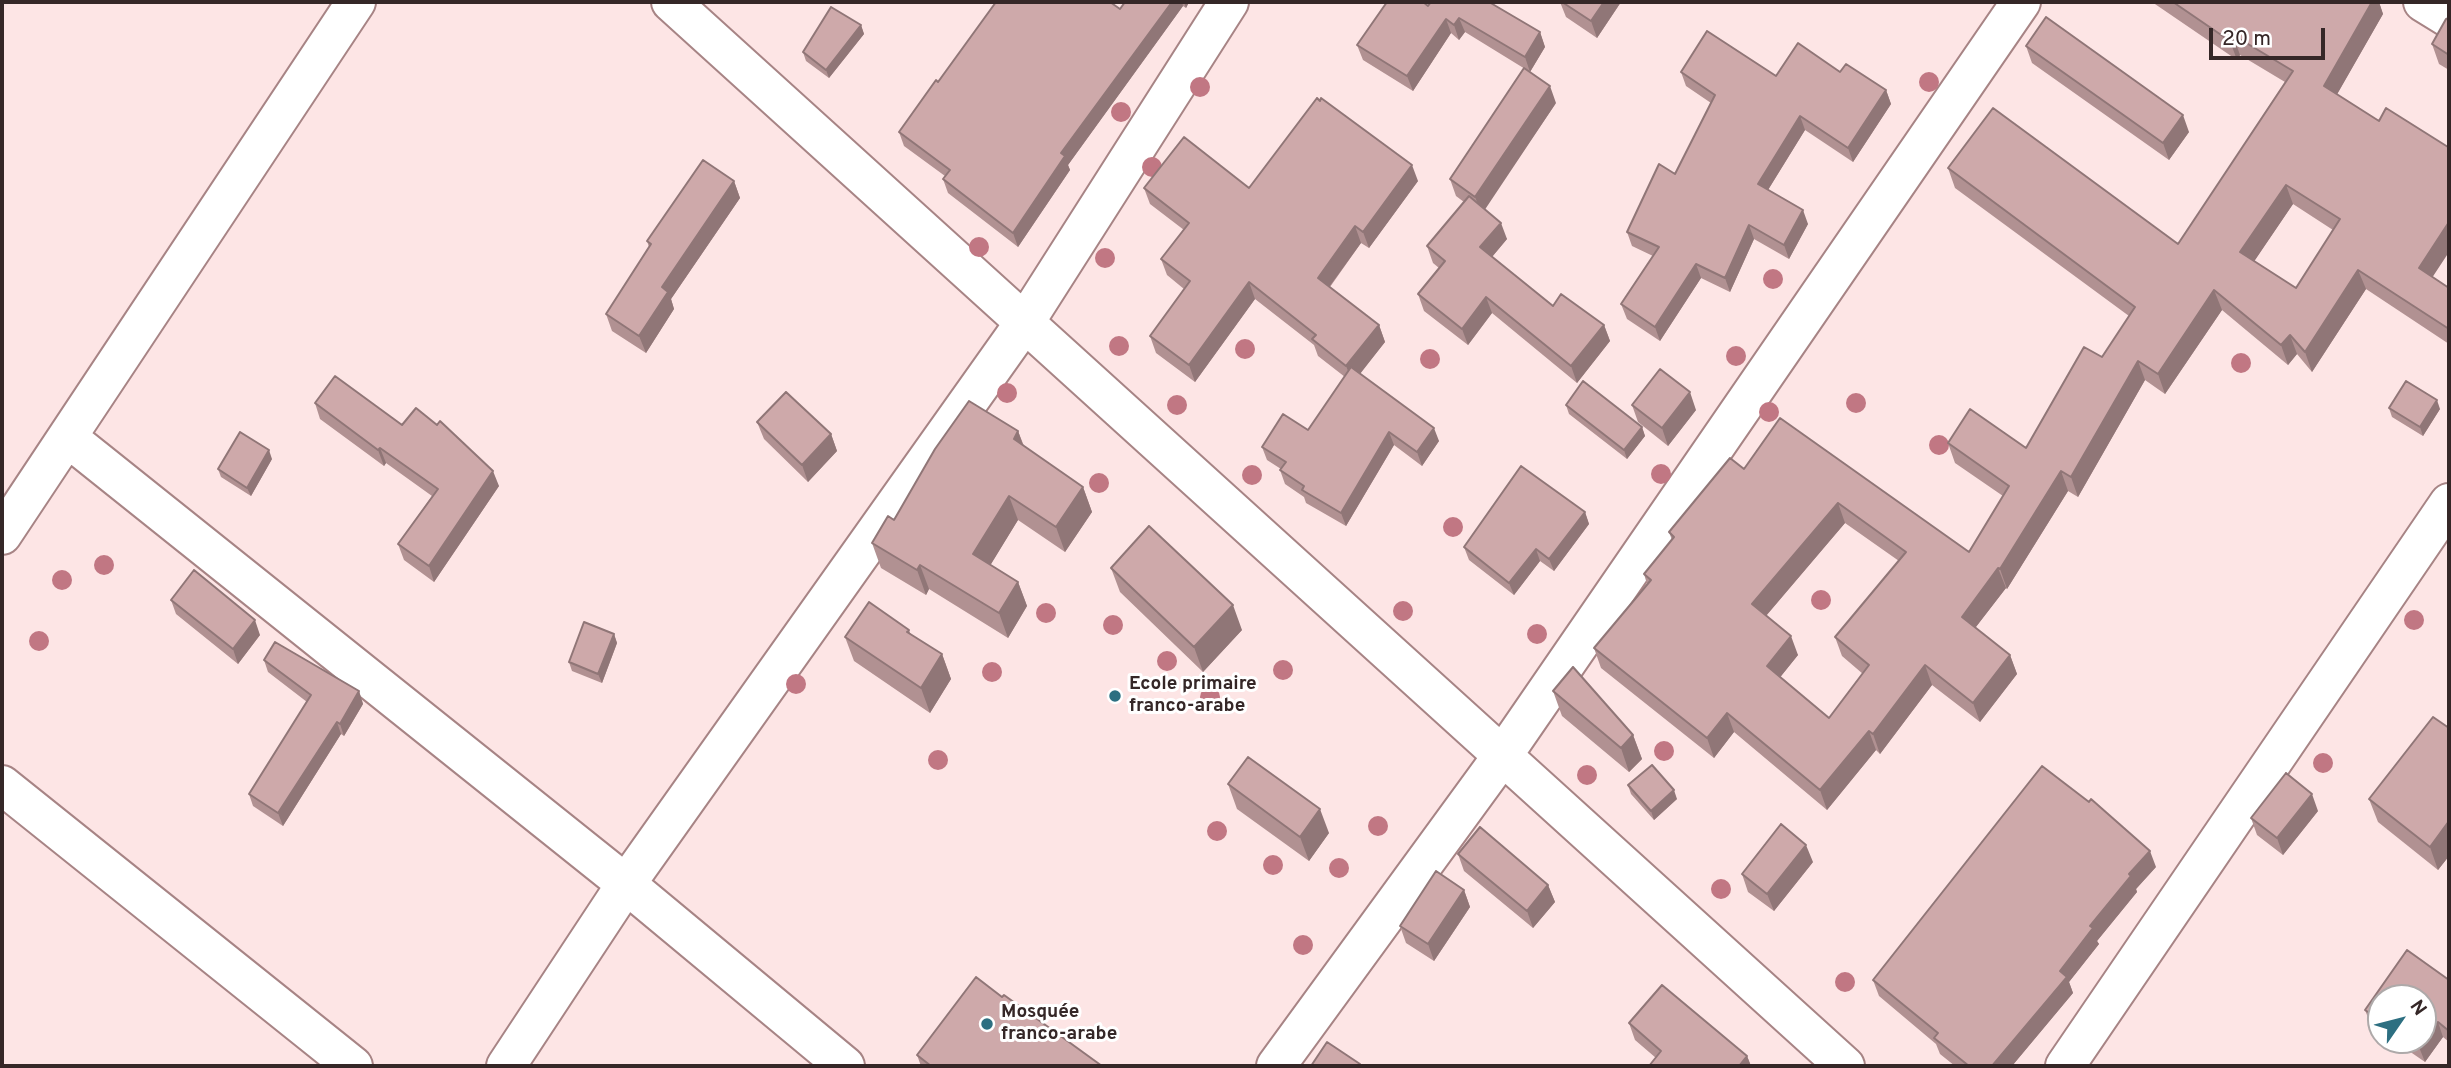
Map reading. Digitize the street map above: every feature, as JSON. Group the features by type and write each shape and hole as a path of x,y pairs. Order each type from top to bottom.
{"street":[{"path":"2,535 356,2"},
{"path":"671,2 1845,1066"},
{"path":"506,1066 626,884 1024,322 1229,2"},
{"path":"1276,1066 1503,755 2021,2"},
{"path":"2423,2 2449,18"},
{"path":"67,437 626,884 845,1066"},
{"path":"2065,1066 2449,503"},
{"path":"2,785 353,1066"}],"building":[{"path":"996,2 1110,2 1120,9 1125,2 1172,2 1061,153 1065,156 1013,233 943,179 950,170 899,132"},
{"path":"1387,2 1423,2 1428,6 1431,2 1489,2 1540,32 1525,57 1459,18 1454,25 1446,19 1407,76 1357,45"},
{"path":"1562,2 1604,2 1591,21"},
{"path":"2173,2 2372,2 2324,86 2379,121 2386,108 2448,147 2449,145 2449,222 2419,268 2449,288 2449,329 2358,270 2305,352 2290,335 2281,345 2214,290 2158,374 2138,361 2071,477 2061,471 2000,569 1998,568 1962,617 2010,655 1973,703 1925,665 1873,734 1869,731 1820,790 1727,713 1707,738 1594,648 1651,580 1644,574 1674,537 1669,532 1730,458 1744,469 1780,418 1969,552 2009,486 1948,443 1970,409 2026,448 2084,347 2102,357 2135,307 1948,168 1993,108 2178,244 2293,71 2233,35 2230,41","holes":["2286,185 2340,219 2296,288 2240,252","1838,503 1906,552 1835,637 1869,665 1829,718 1767,666 1791,636 1752,604"]},
{"path":"831,7 861,25 826,70 803,52"},
{"path":"2046,17 2183,115 2163,143 2026,46"},
{"path":"2449,18 2449,55 2432,44"},
{"path":"1707,31 1776,76 1798,43 1840,72 1846,64 1886,90 1848,148 1800,116 1758,184 1803,210 1784,245 1749,225 1725,278 1696,264 1655,327 1621,304 1659,247 1627,232 1659,164 1675,174 1715,95 1681,72"},
{"path":"1524,68 1550,86 1475,197 1450,179"},
{"path":"1317,98 1320,101 1321,98 1412,165 1363,232 1355,226 1318,278 1379,325 1346,366 1312,339 1316,335 1249,282 1189,365 1150,336 1190,281 1161,259 1189,223 1144,188 1184,137 1249,188"},
{"path":"703,160 734,181 662,287 668,292 639,336 606,314 651,244 647,241"},
{"path":"1469,196 1501,223 1480,247 1553,306 1561,294 1604,325 1571,366 1486,297 1462,329 1418,294 1445,261 1427,246"},
{"path":"1351,367 1434,428 1417,452 1389,432 1341,513 1302,490 1304,486 1280,470 1286,462 1262,447 1283,414 1308,430"},
{"path":"1660,369 1690,392 1662,428 1632,405"},
{"path":"335,376 402,425 416,408 437,425 440,421 493,471 429,566 398,544 438,489 380,448 378,450 315,403"},
{"path":"1583,381 1642,427 1624,450 1566,405"},
{"path":"2406,381 2437,400 2420,427 2389,408"},
{"path":"786,392 831,434 802,465 757,422"},
{"path":"969,401 1018,431 1014,439 1083,487 1056,527 1009,496 973,554 1018,582 999,613 920,565 917,570 872,543 888,516 894,520 935,449"},
{"path":"240,432 269,450 247,488 218,469"},
{"path":"1521,466 1585,512 1549,559 1536,549 1509,583 1464,547"},
{"path":"1149,526 1233,605 1194,647 1111,568"},
{"path":"194,570 255,620 233,649 171,600"},
{"path":"869,602 909,630 907,632 942,654 921,688 845,637"},
{"path":"584,622 614,634 598,674 569,662"},
{"path":"275,642 359,691 340,724 337,722 278,813 249,794 311,695 264,660"},
{"path":"1573,667 1633,735 1621,748 1553,691"},
{"path":"2433,717 2449,728 2449,821 2430,847 2369,799"},
{"path":"1248,757 1320,809 1300,837 1228,784"},
{"path":"1652,765 1674,790 1651,811 1628,785"},
{"path":"2042,766 2089,802 2091,799 2150,851 2090,926 2093,928 2060,971 2067,977 1992,1066 1969,1066 1934,1038 1938,1033 1873,980"},
{"path":"2286,773 2312,794 2277,838 2251,818"},
{"path":"1781,824 1806,845 1767,894 1742,874"},
{"path":"1480,827 1548,885 1527,911 1458,854"},
{"path":"1436,871 1464,890 1428,944 1400,926"},
{"path":"2407,950 2449,980 2449,1031 2437,1023 2437,984 2383,984"},
{"name":"Mosquée franco-arabe","path":"976,977 1102,1066 931,1066 917,1055"},
{"path":"1662,985 1747,1056 1739,1066 1649,1066 1661,1051 1629,1023"},
{"path":"1327,1042 1360,1064 1359,1066 1311,1066"}],"place":[{"name":"Ecole primaire franco-arabe","path":"1115,696"},
{"name":"Mosquée franco-arabe","path":"987,1024"}]}
